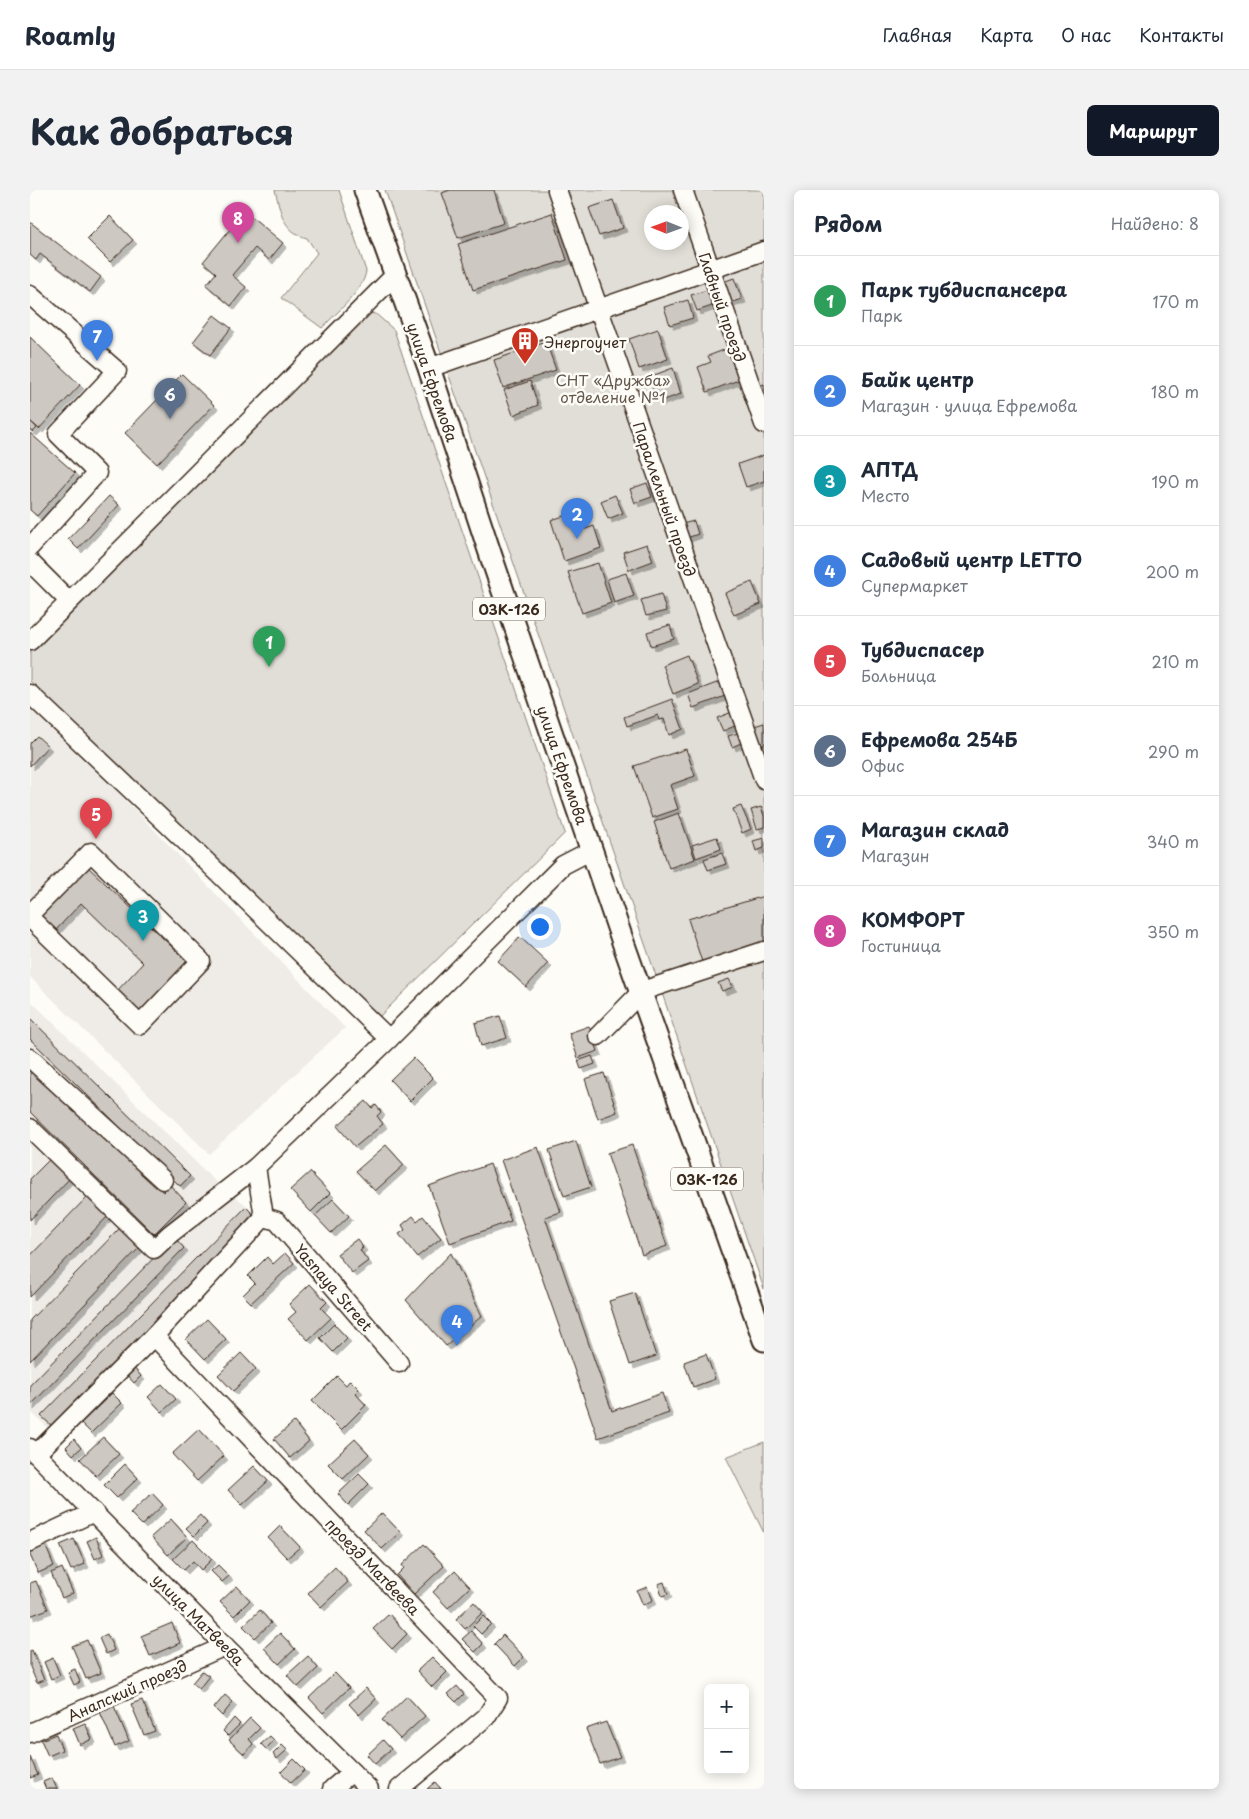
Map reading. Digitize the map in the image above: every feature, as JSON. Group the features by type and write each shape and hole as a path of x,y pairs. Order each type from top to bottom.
{"main road":[{"name":"улица Ефремова","path":"365,190 429,368 592,850 764,1340"}],"street":[{"name":"Параллельный проезд","path":"557,190 764,780"},
{"name":"Главный проезд","path":"682,190 764,424"},
{"path":"429,368 764,251"},
{"path":"30,641 395,275"},
{"path":"30,295 117,370 58,434 97,473 30,547"},
{"path":"30,562 69,601"},
{"path":"30,694 206,861 389,1039"},
{"path":"30,1128 154,1249 170,1234 256,1166 389,1039 563,865 592,850"},
{"path":"30,914 91,852 202,961 140,1025 30,918"},
{"path":"598,1036 642,991 764,951"},
{"path":"30,1058 163,1180"},
{"path":"33,1451 154,1336 264,1218 256,1166"},
{"name":"Yasnaya Street","path":"264,1218 277,1221 399,1363"},
{"name":"проезд Матвеева","path":"154,1336 498,1698 486,1717 399,1789"},
{"name":"улица Матвеева","path":"33,1451 369,1789"},
{"path":"30,1542 94,1512"},
{"name":"Анапский проезд","path":"30,1733 225,1646"},
{"path":"332,1789 352,1772"}],"shaded area":[{"path":"30,701 345,1028 209,1154 30,977"},
{"path":"30,1000 213,1179 260,1216 52,1432 30,1411"}],"green space":[{"path":"275,190 339,190 366,271 355,293 322,328 281,298 317,253 307,238 292,231 287,226 281,213"},
{"name":"СНТ «Дружба» отделение №1","path":"385,190 764,190 764,1289"},
{"path":"367,313 376,314 394,330 565,833 379,1017 30,681 30,653"},
{"path":"764,1442 764,1533 726,1457"}],"building":[{"path":"450,190 494,190 504,223 458,238 442,193"},
{"path":"613,200 623,228 599,236 589,208"},
{"path":"245,211 283,243 269,260 255,248 232,275 246,287 231,306 206,285 216,273 203,262"},
{"path":"552,213 567,260 473,290 458,244"},
{"path":"110,216 133,240 110,262 87,239"},
{"path":"30,222 101,277 90,292 40,254 36,260 30,255"},
{"path":"734,278 742,299 727,304 720,283"},
{"path":"707,290 712,306 697,311 691,295"},
{"path":"688,300 693,318 670,325 664,307"},
{"path":"214,315 231,328 210,355 193,342"},
{"path":"658,329 668,359 639,369 629,339"},
{"path":"30,337 80,385 39,429 30,421"},
{"name":"Энергоучет","path":"546,342 556,370 503,388 494,360"},
{"path":"729,348 741,379 707,392 698,367 711,362 708,356"},
{"path":"673,368 681,394 658,402 649,377"},
{"path":"182,374 214,405 157,464 125,433"},
{"path":"530,381 538,405 513,415 504,390"},
{"path":"764,384 764,404 756,387"},
{"path":"30,421 37,428 33,432 30,430"},
{"path":"30,433 75,473 37,516 30,510"},
{"path":"764,455 764,481 746,487 738,464"},
{"path":"647,483 652,497 635,503 630,489"},
{"path":"615,495 623,513 608,519 601,501"},
{"path":"109,496 119,505 78,549 68,539"},
{"path":"580,511 585,529 594,526 601,548 564,561 551,520"},
{"path":"694,521 698,534 687,538 682,524"},
{"path":"647,544 653,561 629,570 623,552"},
{"path":"598,563 611,603 582,613 568,572"},
{"path":"626,573 634,596 614,603 607,579"},
{"path":"752,582 761,604 734,615 725,593"},
{"path":"661,594 666,611 646,616 641,600"},
{"path":"670,625 674,639 651,646 647,632"},
{"path":"687,655 698,684 673,694 662,665"},
{"path":"719,682 725,696 693,708 688,694"},
{"path":"672,699 683,729 669,735 664,719 659,720 658,715 627,726 624,717"},
{"path":"732,712 737,725 723,731 717,718"},
{"path":"764,723 764,745 758,747 751,727"},
{"path":"738,733 741,743 732,747 728,736"},
{"path":"37,736 48,746 30,766 30,743"},
{"path":"686,749 695,776 670,785 678,809 652,818 634,766"},
{"path":"741,806 751,829 742,833 733,809"},
{"path":"761,807 764,816 764,827 757,829 751,810"},
{"path":"679,813 695,859 669,868 654,822"},
{"path":"717,837 721,849 696,858 692,845"},
{"path":"764,838 764,848 756,851 753,841"},
{"path":"722,853 726,864 708,870 704,859"},
{"path":"87,866 189,963 139,1016 115,993 143,963 81,903 55,931 39,916"},
{"path":"764,896 764,946 703,965 688,919"},
{"path":"520,937 548,963 526,987 498,961"},
{"path":"729,979 733,987 722,991 718,983"},
{"path":"500,1016 507,1038 481,1046 475,1023"},
{"path":"30,1018 190,1176 180,1186 30,1039"},
{"path":"589,1026 598,1051 578,1058 569,1033"},
{"path":"592,1056 595,1064 581,1069 578,1061"},
{"path":"413,1058 433,1078 410,1101 390,1080"},
{"path":"30,1064 163,1192 170,1185 186,1202 154,1234 30,1112"},
{"path":"604,1073 617,1112 598,1119 585,1079"},
{"path":"366,1101 372,1108 376,1105 381,1112 377,1116 383,1124 355,1147 337,1126"},
{"path":"576,1141 591,1187 564,1196 549,1150"},
{"path":"386,1145 404,1165 375,1191 356,1171"},
{"path":"632,1145 667,1246 642,1255 607,1153"},
{"path":"538,1147 561,1212 545,1217 612,1411 662,1393 669,1413 598,1438 501,1160"},
{"path":"49,1160 69,1179 30,1220 30,1179"},
{"path":"490,1164 511,1221 450,1243 429,1186"},
{"path":"310,1172 330,1193 311,1212 290,1190"},
{"path":"88,1196 108,1216 30,1297 30,1256"},
{"path":"333,1199 349,1216 331,1233 315,1216"},
{"path":"246,1207 257,1218 53,1427 41,1416"},
{"path":"413,1216 417,1221 423,1216 441,1238 417,1257 399,1234 405,1230 402,1225"},
{"path":"120,1228 140,1247 30,1361 30,1320"},
{"path":"174,1237 184,1248 30,1406 30,1385"},
{"path":"357,1239 363,1247 360,1250 368,1261 352,1273 337,1254"},
{"path":"285,1253 294,1263 251,1303 243,1295 255,1283 248,1276 267,1257 273,1264"},
{"path":"451,1253 482,1316 446,1346 406,1300"},
{"path":"310,1284 327,1302 321,1308 331,1318 308,1340 288,1319 296,1312 289,1304"},
{"path":"635,1293 656,1356 630,1365 609,1301"},
{"path":"207,1319 226,1339 205,1359 186,1339"},
{"path":"334,1324 347,1338 333,1352 320,1338"},
{"path":"241,1353 256,1369 233,1391 218,1375"},
{"path":"706,1354 715,1379 693,1387 684,1362"},
{"path":"132,1366 141,1376 134,1383 125,1373"},
{"path":"337,1376 346,1385 350,1380 359,1389 355,1393 366,1405 341,1430 312,1401"},
{"path":"162,1384 176,1399 162,1412 148,1397"},
{"path":"112,1393 122,1403 91,1433 81,1423"},
{"path":"294,1422 309,1441 290,1458 274,1439"},
{"path":"199,1429 224,1456 197,1481 172,1454"},
{"path":"103,1437 119,1454 96,1476 80,1459"},
{"path":"74,1439 81,1448 73,1455 66,1447"},
{"path":"355,1439 369,1454 343,1479 328,1464"},
{"path":"125,1464 138,1478 117,1498 104,1485"},
{"path":"254,1466 268,1481 242,1505 228,1490"},
{"path":"359,1474 369,1484 348,1505 338,1494"},
{"path":"152,1493 163,1505 142,1525 130,1513"},
{"path":"382,1513 400,1532 382,1549 364,1530"},
{"path":"200,1515 207,1523 194,1536 186,1528"},
{"path":"171,1519 187,1537 168,1555 151,1537"},
{"path":"280,1526 300,1547 287,1558 268,1538"},
{"path":"96,1537 103,1555 95,1559 87,1541"},
{"path":"74,1539 85,1564 71,1570 60,1545"},
{"path":"193,1540 212,1559 201,1570 193,1561 184,1570 173,1559"},
{"path":"44,1542 54,1566 38,1573 30,1555 30,1548"},
{"path":"424,1544 444,1566 414,1594 397,1575 404,1568 402,1565"},
{"path":"218,1565 229,1576 222,1582 211,1571"},
{"path":"335,1567 348,1582 321,1607 308,1593"},
{"path":"62,1568 73,1593 62,1598 51,1573"},
{"path":"455,1571 470,1587 448,1608 433,1592"},
{"path":"36,1581 48,1609 30,1616 30,1583"},
{"path":"664,1582 668,1594 662,1596 658,1584"},
{"path":"237,1586 250,1600 234,1616 220,1602"},
{"path":"647,1587 653,1600 643,1605 637,1591"},
{"path":"474,1602 483,1612 465,1629 456,1619"},
{"path":"260,1610 271,1623 255,1638 243,1626"},
{"path":"389,1614 407,1634 392,1649 373,1629"},
{"path":"483,1616 491,1624 481,1634 473,1626"},
{"path":"172,1623 180,1643 150,1656 141,1636"},
{"path":"471,1631 483,1644 475,1652 462,1639"},
{"path":"280,1633 295,1649 279,1664 264,1648"},
{"path":"107,1634 114,1650 106,1654 99,1638"},
{"path":"503,1635 524,1657 515,1666 494,1644"},
{"path":"87,1640 101,1673 86,1679 72,1646"},
{"path":"32,1650 44,1680 37,1683 30,1667 30,1651"},
{"path":"308,1656 318,1668 298,1687 287,1675"},
{"path":"432,1657 447,1672 432,1687 417,1671"},
{"path":"53,1658 60,1675 51,1679 44,1662"},
{"path":"75,1669 80,1682 74,1685 68,1672"},
{"path":"202,1671 209,1676 199,1689 192,1683"},
{"path":"335,1673 349,1688 323,1713 309,1698"},
{"path":"457,1686 464,1694 456,1702 448,1694"},
{"path":"366,1688 376,1699 359,1715 349,1704"},
{"path":"225,1695 233,1702 222,1716 214,1708"},
{"path":"407,1696 425,1716 400,1739 382,1720"},
{"path":"142,1700 155,1731 144,1735 131,1704"},
{"path":"114,1706 129,1741 115,1747 100,1712"},
{"path":"234,1718 240,1724 228,1736 223,1731"},
{"path":"250,1718 260,1728 249,1739 253,1744 244,1754 229,1740"},
{"path":"606,1722 620,1757 600,1764 586,1729"},
{"path":"85,1723 92,1739 80,1745 73,1728"},
{"path":"56,1734 62,1750 48,1756 41,1740"},
{"path":"270,1736 274,1740 266,1749 261,1744"},
{"path":"383,1740 391,1749 375,1764 367,1755"},
{"path":"282,1745 287,1750 277,1759 273,1754"},
{"path":"30,1757 38,1775 30,1778"},
{"path":"294,1759 305,1770 291,1783 281,1772"},
{"path":"52,1778 57,1789 46,1789 43,1782"},
{"path":"435,1782 441,1789 427,1789"}],"place":[{"name":"КОМФОРТ","path":"238,243"},
{"name":"Магазин склад","path":"97,361"},
{"name":"Энергоучет","path":"525,365"},
{"name":"Ефремова 254Б","path":"170,419"},
{"name":"Байк центр","path":"577,539"},
{"name":"Парк тубдиспансера","path":"269,667"},
{"name":"Тубдиспасер","path":"96,839"},
{"name":"АПТД","path":"143,941"},
{"name":"Садовый центр LETTO","path":"457,1346"}]}
